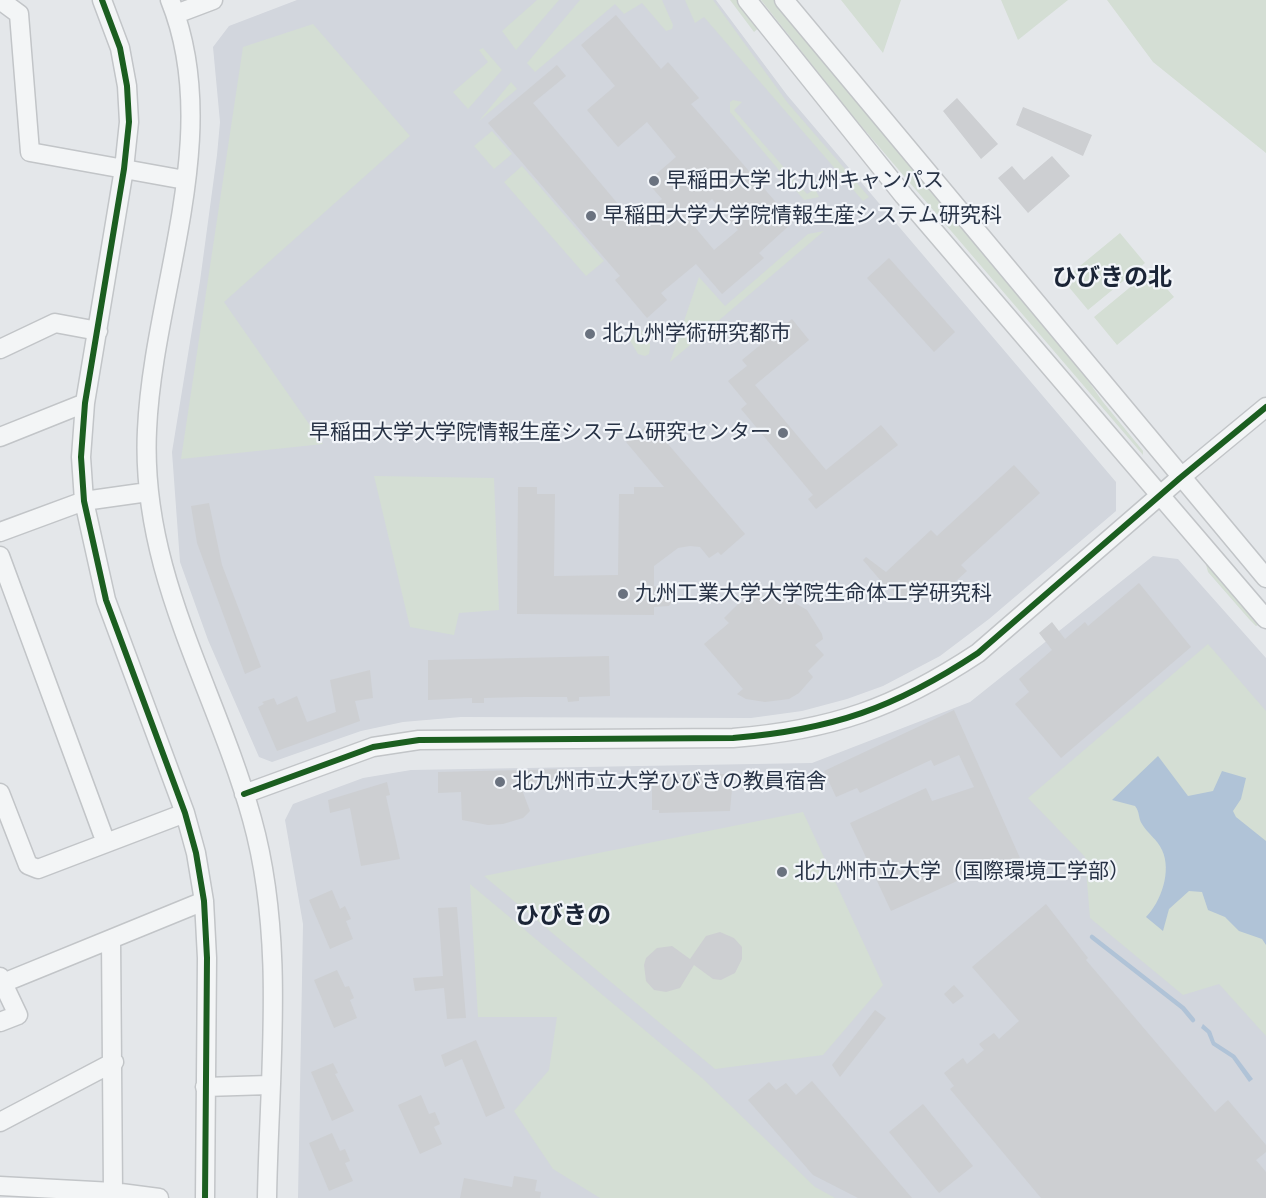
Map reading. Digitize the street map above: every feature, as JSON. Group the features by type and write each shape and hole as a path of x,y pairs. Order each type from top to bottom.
{"street":[{"path":"0,0 19,14 30,152 185,180"},
{"path":"102,0 120,48 127,86 129,122 124,169 85,403 81,457 84,501 106,600 185,813 196,853 204,901 207,958 205,1198"},
{"path":"213,0 173,7 189,79 191,110 185,180 151,384 147,432 148,492 155,539 166,582 244,794 263,873 271,934 272,1049 267,1198"},
{"path":"747,0 904,196 1266,619"},
{"path":"784,0 1180,478 1266,578"},
{"path":"0,349 55,323 98,331"},
{"path":"0,437 85,403"},
{"path":"244,794 373,747 419,740 733,738 779,734 860,715 897,701 978,653 1180,478 1266,407"},
{"path":"0,532 84,501 148,492"},
{"path":"0,555 106,843"},
{"path":"0,793 28,865 38,869 185,813"},
{"path":"0,1022 18,1015 2,980 204,901"},
{"path":"111,939 114,1062 113,1192"},
{"path":"0,1122 114,1062"},
{"path":"205,1087 269,1085"},
{"path":"0,1186 113,1192 159,1198"}],"shaded area":[{"name":"北九州学術研究都市","path":"297,0 716,0 787,95 1116,482 1116,511 989,619 940,656 883,686 847,699 802,711 751,718 461,717 403,722 361,731 272,762 259,757 208,640 180,562 172,452 200,281 217,155 220,122 213,47 229,26"},
{"path":"537,0 559,0 516,50 502,31"},
{"path":"580,0 662,0 673,25 672,29 666,31 642,3 624,14 615,4 535,72 527,63"},
{"path":"685,0 713,0 787,102 869,197 863,201 704,17 695,23"},
{"path":"730,0 741,0 761,26 754,32"},
{"path":"761,0 775,0 860,106 1066,349 1103,402 1143,451 1143,455 850,113"},
{"path":"841,0 901,0 883,53"},
{"path":"1001,0 1068,0 1018,40"},
{"path":"1107,0 1266,0 1266,153 1153,62"},
{"path":"313,24 410,136 224,302 323,444 181,459 243,47"},
{"path":"483,48 502,70 468,109 453,92 488,62 479,50"},
{"path":"511,82 517,89 479,121"},
{"path":"733,100 742,102 734,110 807,194 815,189 819,197 804,200 730,112 730,102"},
{"path":"492,131 512,154 494,169 474,146"},
{"path":"522,166 604,261 586,276 504,182"},
{"path":"824,231 670,362 699,277 725,306 808,234"},
{"path":"1120,233 1145,263 1088,310 1063,280"},
{"path":"1151,270 1174,297 1117,345 1094,317"},
{"path":"636,328 647,334 650,345 649,354 645,356 638,354 629,339 631,332"},
{"path":"374,476 494,478 499,610 459,613 454,635 410,627"},
{"name":"北九州市立大学（国際環境工学部）","path":"1153,556 1178,559 1266,658 1266,1198 298,1198 303,924 285,820 293,804 363,778 411,770 812,763 970,702"},
{"path":"1205,561 1263,622 1256,626 1249,619 1208,572"},
{"path":"1208,644 1266,711 1266,1036 1219,984 1183,995 1090,918 1085,857 1028,798"},
{"path":"803,812 883,985 823,1055 715,1069 484,876"},
{"path":"470,884 702,1078 815,1187 835,1198 600,1198 553,1169 514,1111 549,1070 557,1017 478,1017"}],"water":[{"path":"1158,756 1188,796 1213,791 1222,771 1246,778 1241,799 1233,811 1236,817 1266,841 1266,945 1262,939 1239,931 1225,917 1208,910 1202,892 1189,891 1169,909 1163,931 1146,917 1156,903 1163,886 1165,858 1160,846 1142,824 1135,806 1112,800"},
{"path":"1203,1024 1211,1031 1215,1042 1235,1055 1253,1079 1249,1082 1232,1058 1212,1045 1207,1033 1201,1028"}],"building":[{"path":"616,15 661,69 668,62 699,98 691,104 793,222 759,253 764,258 722,294 696,264 661,293 667,300 647,318 615,280 620,276 488,123 557,65 566,76 533,103 634,223 662,199 647,182 676,157 647,122 618,147 587,110 615,86 581,45","holes":["712,199 738,230 714,250 689,220"]},
{"path":"957,98 998,144 981,159 943,111"},
{"path":"1023,107 1092,135 1083,156 1016,125"},
{"path":"1052,156 1070,176 1028,213 998,178 1012,166 1024,180"},
{"path":"889,258 955,332 934,352 867,278"},
{"path":"792,319 809,340 755,385 826,470 881,425 898,445 816,509 808,499 813,495 741,409 747,404 728,381 747,366 742,360"},
{"path":"650,423 745,534 721,555 718,552 709,558 700,547 690,546 678,548 654,566 654,586 670,590 674,598 669,606 654,607 654,615 517,614 518,487 537,487 537,494 555,494 554,576 618,575 619,494 634,494 634,487 664,487 626,442"},
{"path":"1014,465 1040,493 961,565 967,571 937,598 931,592 921,600 915,593 905,603 889,587 887,588 863,560 866,557 886,572 931,530 937,536"},
{"path":"209,503 222,565 261,667 245,674 197,543 191,506"},
{"path":"1139,583 1191,647 1061,758 1015,704 1029,692 1019,679 1052,650 1039,633 1052,622 1065,639 1085,622 1088,626"},
{"path":"767,595 788,599 807,610 822,634 823,639 815,645 824,655 808,671 813,677 799,693 789,699 765,702 746,699 737,694 743,689 704,644 729,623 724,618 738,604 755,596"},
{"path":"609,656 610,696 579,697 579,701 568,702 567,697 484,698 484,703 472,703 472,698 428,700 428,660"},
{"path":"370,670 373,698 355,701 360,721 277,751 258,707 264,704 262,702 274,698 277,705 297,696 307,722 336,712 330,680"},
{"path":"954,710 1020,858 979,877 977,872 891,911 850,823 926,788 932,801 974,787 959,755 934,766 931,760 860,793 857,788 836,797 824,771"},
{"path":"564,769 566,789 522,790 530,811 523,818 503,824 488,825 462,820 461,792 438,793 438,772"},
{"path":"660,774 730,774 730,778 733,778 730,811 659,813 659,810 652,810 652,777 660,777"},
{"path":"387,782 390,795 386,796 400,859 361,866 350,808 330,813 328,800"},
{"path":"332,890 340,909 345,906 351,919 346,921 353,939 330,949 309,900"},
{"path":"1046,904 1088,958 1086,960 1215,1112 1228,1100 1266,1145 1266,1152 1256,1160 1266,1172 1266,1198 1041,1198 950,1089 954,1086 944,1073 963,1058 967,1064 984,1050 979,1044 994,1033 999,1039 1019,1021 972,967"},
{"path":"457,907 466,1018 447,1019 444,988 415,991 413,978 443,976 438,908"},
{"path":"720,932 734,938 742,947 742,959 735,973 721,980 713,979 694,965 680,988 666,992 654,990 646,981 644,965 646,958 657,948 672,946 690,959 706,936"},
{"path":"337,970 345,987 349,986 354,998 350,1000 357,1018 334,1028 314,980"},
{"path":"954,985 964,996 953,1004 944,994"},
{"path":"875,1010 886,1018 840,1077 832,1065"},
{"path":"476,1040 505,1108 486,1117 462,1059 445,1067 441,1055"},
{"path":"333,1063 338,1073 335,1074 354,1111 332,1121 311,1072"},
{"path":"812,1081 912,1198 858,1198 813,1175 748,1100 769,1082 776,1090 786,1083 796,1095"},
{"path":"421,1095 429,1114 435,1112 440,1124 434,1127 442,1144 420,1154 398,1105"},
{"path":"923,1104 973,1166 939,1193 889,1132"},
{"path":"332,1133 340,1151 345,1149 350,1161 345,1163 353,1181 329,1191 309,1143"},
{"path":"514,1176 537,1180 535,1191 541,1192 540,1198 460,1198 464,1178 512,1187"}],"waterway":[{"path":"1092,937 1183,1008 1193,1020"}],"cycle path":[{"path":"102,0 120,48 127,86 129,122 124,169 85,403 81,457 84,501 106,600 185,813 196,853 204,901 207,958 205,1198"},
{"path":"244,794 373,747 419,740 733,738 801,729 861,713 919,688 978,653 1180,478 1266,407"}],"place":[{"name":"早稲田大学 北九州キャンパス","path":"654,181"},
{"name":"早稲田大学大学院情報生産システム研究科","path":"591,216"},
{"name":"北九州学術研究都市","path":"590,334"},
{"name":"早稲田大学大学院情報生産システム研究センター","path":"783,433"},
{"name":"九州工業大学大学院生命体工学研究科","path":"623,594"},
{"name":"北九州市立大学ひびきの教員宿舎","path":"500,782"},
{"name":"北九州市立大学（国際環境工学部）","path":"782,872"}],"district":[{"name":"ひびきの北","path":"1112,278"},
{"name":"ひびきの","path":"563,916"}]}
